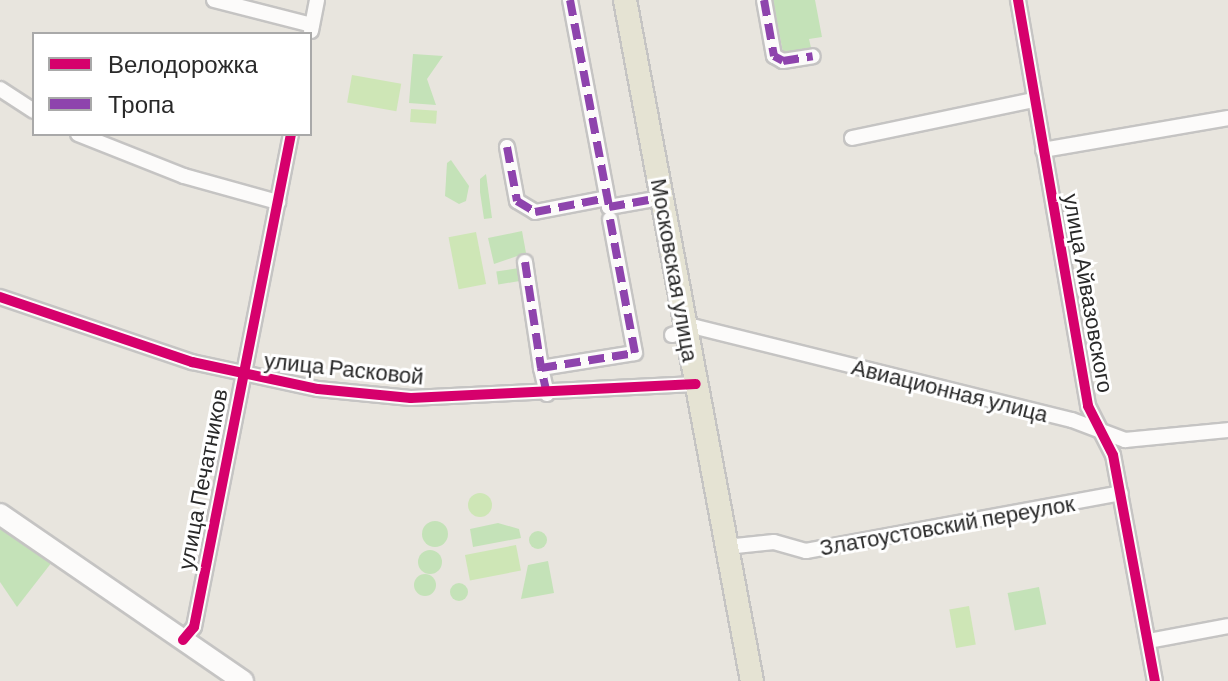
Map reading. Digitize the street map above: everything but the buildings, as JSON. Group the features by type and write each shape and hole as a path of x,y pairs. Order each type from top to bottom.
{"main road":[{"name":"Московская улица","path":"611,0 648,200 679,334"},
{"name":"Московская улица","path":"625,0 679,334 752,681"},
{"name":"Московская улица","path":"689,385 737,681"}],"street":[{"path":"214,0 311,29 317,0"},
{"path":"570,0 609,207 648,200"},
{"path":"764,0 774,56 783,61 813,56"},
{"name":"улица Айвазовского","path":"1018,0 1088,406 1105,434 1121,493 1155,681"},
{"path":"0,89 32,110"},
{"path":"852,138 1034,100"},
{"path":"1043,150 1228,118"},
{"path":"83,136 184,176 278,202"},
{"name":"улица Печатников","path":"183,640 194,627 291,136"},
{"path":"507,147 517,201 535,212 579,206 607,198"},
{"path":"541,368 635,353 610,219"},
{"path":"525,262 547,394"},
{"name":"улица Расковой","path":"0,297 103,335 242,376 411,398 689,385"},
{"name":"Авиационная улица","path":"679,334 696,327 726,334 1072,420 1105,434 1153,441 1228,430"},
{"name":"Златоустовский переулок","path":"726,547 774,542 806,551 1121,493"},
{"path":"0,514 243,681"},
{"path":"1148,641 1228,626"}],"green space":[{"path":"773,0 815,0 822,37 809,39 812,52 784,58"},
{"path":"413,54 443,56 427,79 436,105 409,103"},
{"path":"352,75 401,84 396,111 347,103"},
{"path":"411,109 437,111 436,124 410,122"},
{"path":"451,160 469,186 466,201 459,204 445,196 447,163"},
{"path":"486,174 492,218 484,219 480,179"},
{"path":"522,231 526,253 494,264 488,238"},
{"path":"476,232 486,284 459,289 449,237"},
{"path":"519,268 521,281 498,284 496,272"},
{"path":"480,493 489,496 492,505 489,514 480,517 471,514 468,505 471,496"},
{"path":"435,521 445,524 448,534 445,544 435,547 425,544 422,534 425,524"},
{"path":"498,523 519,529 521,538 473,547 470,529"},
{"path":"0,525 52,562 17,607 0,582"},
{"path":"534,531 542,531 547,540 545,547 534,549 529,544 529,536"},
{"path":"516,545 521,571 470,580 465,555"},
{"path":"430,550 441,557 442,562 435,573 430,574 419,567 418,562 425,551"},
{"path":"548,561 554,593 521,599 528,565"},
{"path":"425,574 433,577 436,585 433,593 425,596 417,593 414,585 417,577"},
{"path":"459,583 468,592 459,601 450,592"},
{"path":"1039,587 1046,624 1015,630 1008,593"},
{"path":"969,606 976,644 956,648 949,609"}],"marked path":[{"path":"570,0 609,207 648,200"},
{"path":"764,0 774,56 783,61 813,56"},
{"path":"507,147 517,201 535,212 607,198"},
{"path":"547,394 541,368 635,353 610,219"},
{"path":"525,262 541,368"}],"cycle path":[{"path":"1018,0 1088,406 1113,455 1155,681"},
{"path":"183,640 194,627 291,136"},
{"path":"0,297 192,362 318,389 411,398 696,384"}]}
